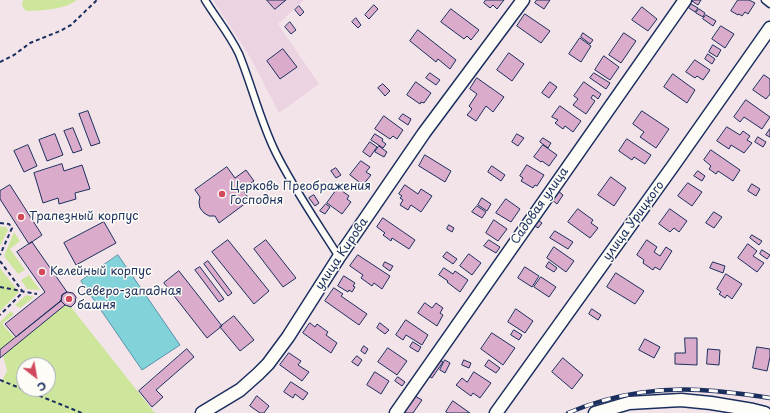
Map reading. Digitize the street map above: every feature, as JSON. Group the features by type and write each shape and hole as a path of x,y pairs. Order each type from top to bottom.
{"street":[{"name":"улица Кирова","path":"202,413 240,390 268,364 424,133 523,0"},
{"name":"Садовая улица","path":"396,413 685,0"},
{"name":"улица Урицкого","path":"496,413 770,28"},
{"path":"595,413 629,403 681,400 711,403 765,413"}],"lane":[{"path":"205,0 232,41 264,124 289,177 339,258"},
{"path":"766,0 770,4"}],"path":[{"path":"0,62 14,55 30,43 71,25 97,0"},
{"path":"0,223 9,224 12,228 0,255"},
{"path":"0,261 23,292"},
{"path":"0,287 37,294"},
{"path":"0,315 23,292"},
{"path":"0,380 82,413"}],"shaded area":[{"path":"213,0 304,0 278,24 319,84 279,113 250,57"}],"green space":[{"path":"23,0 77,0 67,5 55,8 26,11 23,8"},
{"path":"0,227 6,227 8,230 0,246"},
{"path":"14,232 20,241 10,249 25,270 18,274 4,256"},
{"path":"0,268 19,292 0,311"},
{"path":"29,275 40,290 27,289 21,280"},
{"path":"26,295 34,297 20,308 15,305"},
{"path":"65,305 71,307 154,412 157,413 0,413 0,384 7,371 3,355"},
{"path":"11,311 14,314 2,324 15,338 0,350 0,322"}],"water":[{"path":"118,255 180,345 142,370 81,281"}],"building":[{"path":"267,0 286,0 275,9"},
{"path":"486,0 504,0 497,9 493,5 490,8 484,3"},
{"path":"537,0 550,0 544,9 535,3"},
{"path":"692,0 701,0 698,5"},
{"path":"738,0 749,0 755,3 748,14 745,12 742,16 731,11"},
{"path":"691,4 698,8 695,12 689,8"},
{"path":"374,5 378,9 369,19 365,15"},
{"path":"299,6 304,12 300,16 295,10"},
{"path":"642,7 657,19 648,31 632,20"},
{"path":"451,9 479,30 471,40 467,36 464,39 441,22"},
{"path":"699,9 705,13 703,17 696,13"},
{"path":"525,14 550,31 541,43 517,26"},
{"path":"706,15 716,21 713,26 703,19"},
{"path":"356,18 361,25 358,28 352,22"},
{"path":"290,22 296,30 291,34 285,27"},
{"path":"721,26 734,34 725,48 712,39"},
{"path":"418,30 456,60 450,69 438,59 436,62 410,41"},
{"path":"583,33 593,40 590,44 581,37"},
{"path":"624,33 636,41 621,63 609,55"},
{"path":"580,38 591,46 581,62 569,54"},
{"path":"713,45 721,50 717,57 709,52"},
{"path":"283,49 297,67 280,79 267,61"},
{"path":"509,53 524,64 512,81 497,70"},
{"path":"708,54 715,59 712,64 705,59"},
{"path":"604,56 619,67 610,80 595,70"},
{"path":"695,60 710,70 703,80 697,76 695,78 686,72"},
{"path":"430,73 440,80 436,85 426,78"},
{"path":"594,73 610,83 606,89 590,78"},
{"path":"673,74 695,90 687,103 664,87"},
{"path":"764,75 770,79 770,94 766,99 753,90"},
{"path":"477,78 504,97 493,112 486,106 476,121 467,115 472,109 469,106 477,94 470,89"},
{"path":"416,82 431,93 424,103 421,102 420,104 407,95"},
{"path":"550,82 557,87 549,98 542,93"},
{"path":"584,82 601,94 598,99 593,95 591,98 595,101 586,114 573,105 578,99 574,96"},
{"path":"383,84 390,91 385,96 378,88"},
{"path":"746,100 770,117 762,129 744,117 740,122 734,117"},
{"path":"560,106 581,121 573,132 565,126 563,129 555,123 558,120 552,117"},
{"path":"88,111 100,143 91,146 79,114"},
{"path":"642,111 669,129 656,148 640,137 644,132 633,124"},
{"path":"403,114 411,119 408,125 399,119"},
{"path":"384,116 403,130 397,139 393,136 390,139 375,129"},
{"path":"727,127 740,135 743,131 750,136 747,140 752,143 744,153 731,145 729,149 717,141"},
{"path":"73,128 82,150 73,153 64,131"},
{"path":"770,129 770,137 766,135"},
{"path":"55,134 63,155 47,161 39,140"},
{"path":"375,134 383,139 382,141 386,144 383,148 371,140"},
{"path":"517,134 524,138 518,146 512,142"},
{"path":"758,137 766,142 763,147 755,142"},
{"path":"543,138 551,143 548,148 540,142"},
{"path":"627,139 651,155 645,164 634,157 632,160 619,151"},
{"path":"370,142 377,147 370,157 363,152"},
{"path":"28,145 37,166 24,172 14,151"},
{"path":"543,145 557,155 549,166 534,157"},
{"path":"379,146 387,152 384,157 375,152"},
{"path":"711,150 740,170 733,181 718,171 716,174 709,169 711,166 704,160"},
{"path":"425,155 451,171 445,182 419,166"},
{"path":"361,161 370,167 366,172 371,175 363,185 350,175"},
{"path":"62,164 64,171 82,165 90,189 75,193 76,199 59,204 58,198 43,203 34,173"},
{"path":"527,165 544,175 537,186 535,185 533,188 521,181 523,178 520,176"},
{"path":"492,166 505,175 501,181 488,172"},
{"name":"Церковь Преображения Господня","path":"227,167 235,178 246,170 254,181 242,189 250,200 219,223 215,216 209,216 200,208 200,197 195,190"},
{"path":"336,168 341,175 336,178 331,171"},
{"path":"698,171 705,176 702,181 694,176"},
{"path":"611,177 626,188 614,206 598,195"},
{"path":"688,183 702,192 692,206 678,196"},
{"path":"752,184 760,189 756,196 748,191"},
{"name":"Трапезный корпус","path":"10,185 42,235 29,244 0,199 0,191"},
{"path":"405,185 418,194 421,189 432,196 421,212 411,205 408,210 400,205 403,200 400,198 402,196 399,194"},
{"path":"338,188 349,196 347,199 351,202 342,214 327,203"},
{"path":"557,190 563,195 557,204 551,199"},
{"path":"314,195 319,203 315,206 309,198"},
{"path":"482,198 491,204 487,211 478,205"},
{"path":"506,199 520,209 511,222 496,213"},
{"path":"326,204 330,207 325,214 320,211"},
{"path":"477,206 486,212 482,218 472,212"},
{"path":"578,209 593,220 591,223 598,228 590,238 568,222"},
{"path":"670,209 687,221 679,232 674,228 670,232 659,224"},
{"path":"714,212 722,217 714,228 706,223"},
{"path":"383,218 415,240 409,249 392,238 391,241 383,235 385,233 377,227"},
{"path":"494,220 507,229 498,241 486,233"},
{"path":"538,220 542,223 538,228 534,225"},
{"path":"104,222 116,243 76,265 64,243"},
{"path":"449,225 454,228 452,232 447,229"},
{"path":"555,231 573,242 568,249 550,238"},
{"path":"752,235 762,241 759,245 750,238"},
{"path":"228,240 269,291 254,304 212,252"},
{"path":"266,240 296,278 283,287 254,249"},
{"path":"489,240 500,247 496,253 484,246"},
{"path":"647,240 657,247 654,252 660,256 666,247 672,251 660,270 655,267 653,270 643,263 644,260 637,255"},
{"name":"Келейный корпус","path":"32,242 67,292 62,295 61,301 16,337 5,324 45,292 17,252"},
{"path":"748,244 757,251 753,256 764,263 757,272 738,258"},
{"path":"554,247 574,261 566,272 547,258"},
{"path":"762,250 770,255 767,259 760,254"},
{"path":"447,252 457,259 453,264 443,257"},
{"path":"469,254 481,263 472,275 460,266"},
{"path":"358,255 390,276 382,289 374,283 372,286 361,278 363,275 350,266"},
{"path":"208,261 232,293 228,296 204,264"},
{"path":"385,262 393,266 390,271 383,266"},
{"path":"549,262 557,268 554,272 546,267"},
{"path":"713,262 725,266 723,273 710,268"},
{"path":"200,267 224,299 219,302 195,270"},
{"path":"525,267 539,276 532,287 518,278"},
{"path":"444,268 453,274 455,271 468,280 460,292 439,275"},
{"path":"179,271 222,326 207,338 164,283"},
{"path":"616,273 644,291 635,304 607,287"},
{"path":"726,274 742,284 732,299 727,295 725,298 719,294 721,292 717,289"},
{"path":"344,276 355,283 353,286 355,287 352,292 349,290 348,292 338,286"},
{"path":"541,277 556,287 549,297 534,287"},
{"path":"334,288 343,294 341,296 367,314 359,325 325,301"},
{"name":"Северо-западная башня","path":"67,292 73,293 76,297 75,303 71,307 65,305 61,301 62,295"},
{"path":"61,301 65,305 0,358 0,350"},
{"path":"425,303 432,308 436,303 443,308 440,313 443,315 437,326 418,313"},
{"path":"516,309 533,321 525,333 508,322"},
{"path":"592,309 601,315 598,320 589,314"},
{"path":"234,316 254,340 240,351 220,327"},
{"path":"406,320 428,335 422,345 406,335 403,340 396,335"},
{"path":"310,323 315,327 317,324 328,332 326,335 337,343 331,353 303,333"},
{"path":"380,323 389,330 385,334 377,328"},
{"path":"514,330 522,335 519,340 511,335"},
{"path":"492,333 515,348 503,365 481,349"},
{"path":"685,338 697,338 697,365 675,364 675,353 685,353"},
{"path":"645,339 660,347 654,358 639,350"},
{"path":"413,342 421,347 418,352 410,347"},
{"path":"364,346 368,349 365,354 361,351"},
{"path":"757,347 770,349 767,371 753,368"},
{"path":"388,348 407,361 397,375 378,362"},
{"path":"187,349 194,357 156,390 163,397 152,407 139,391"},
{"path":"708,349 720,350 719,365 707,364"},
{"path":"289,353 301,361 298,365 309,372 302,381 280,365"},
{"path":"357,356 362,360 358,366 352,362"},
{"path":"437,358 443,362 432,378 427,375"},
{"path":"563,358 583,375 572,389 552,372"},
{"path":"445,360 450,363 445,373 440,370"},
{"path":"464,360 471,363 469,368 462,365"},
{"path":"489,360 500,368 496,373 485,366"},
{"path":"375,372 389,381 381,394 367,385"},
{"path":"474,372 491,383 480,398 473,393 471,396 456,385 462,378 467,382"},
{"path":"398,377 405,382 402,386 395,381"},
{"path":"291,382 308,393 303,400 295,394 293,398 284,392"},
{"path":"257,396 269,406 264,413 260,413 250,406"},
{"path":"415,396 422,400 413,413 404,413"},
{"path":"453,401 470,413 446,412"}],"railway":[{"path":"568,413 603,400 659,390 697,390 770,398"}],"place":[{"name":"Церковь Преображения Господня","path":"222,194"},
{"name":"Трапезный корпус","path":"21,217"},
{"name":"Келейный корпус","path":"42,272"},
{"name":"Северо-западная башня","path":"69,299"}]}
